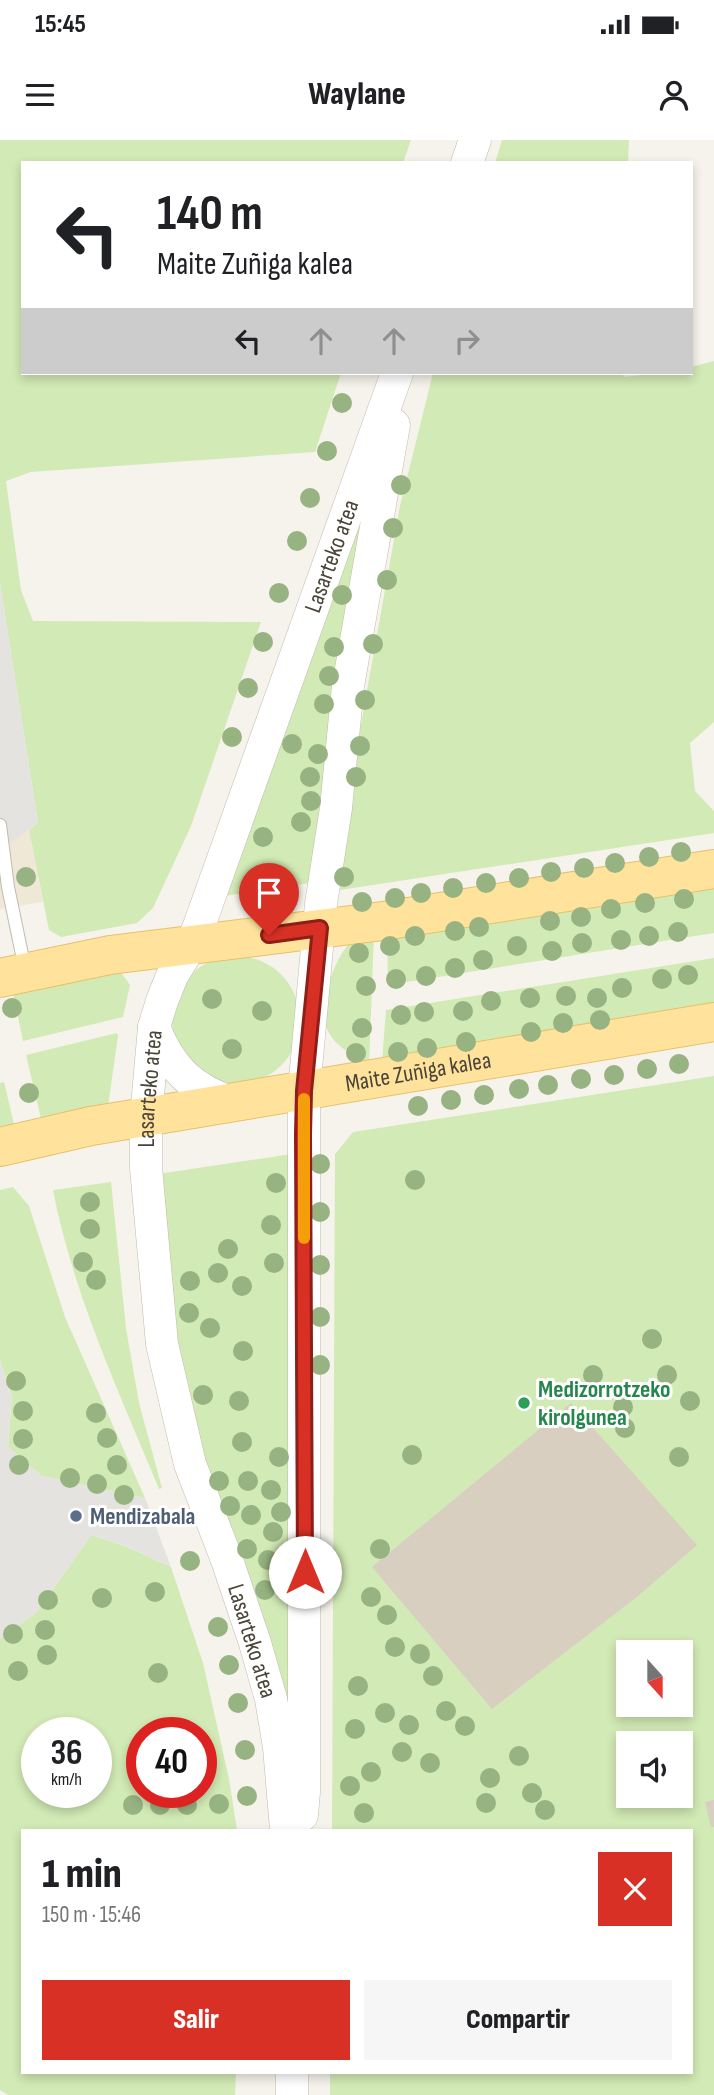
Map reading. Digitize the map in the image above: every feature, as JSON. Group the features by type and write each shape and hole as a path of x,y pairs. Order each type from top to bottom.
{"main road":[{"path":"13,975 110,955 383,921 714,869"},
{"name":"Maite Zuñiga kalea","path":"0,1147 91,1126 714,1022"}],"street":[{"path":"468,161 475,140"},
{"name":"Lasarteko atea","path":"286,1829 279,1747 271,1699 231,1572 190,1464 162,1343 146,1168 146,1118 155,1027 172,976 191,945 396,375"},
{"name":"Lasarteko atea","path":"300,1829 304,1792 304,1091 321,904 348,686 404,375"},
{"path":"155,1027 162,1047 194,1086 212,1096 234,1103"},
{"path":"292,2074 292,2095"}],"lane":[{"path":"0,825 13,975"}],"shaded area":[{"path":"0,584 29,830 43,902 0,909"},
{"path":"0,584 38,823 0,850"},
{"name":"Mendizabala","path":"0,1360 12,1397 8,1447 42,1476 145,1498 171,1567 126,1546 91,1535 37,1612 0,1639"}],"green space":[{"path":"0,140 411,140 404,161 21,161 21,375 340,375 315,452 31,472 6,481 21,590 33,621 261,622 191,826 153,908 137,923 61,937 49,930 29,830 38,823 0,584"},
{"path":"502,140 629,140 628,161 496,161"},
{"path":"714,361 714,722 690,743 695,791 714,811 714,833 340,890 358,741 400,506 433,375 693,375 693,366"},
{"path":"373,487 310,883 224,896"},
{"path":"714,880 714,933 388,985 387,932"},
{"path":"374,935 369,1064 334,1040 327,1029 324,1009 328,985 342,953 351,943"},
{"path":"236,956 260,961 281,975 295,996 300,1020 295,1044 281,1065 260,1079 236,1084 212,1079 191,1065 177,1044 172,1020 177,996 191,975 212,961"},
{"path":"714,958 714,1009 382,1062 386,1010"},
{"path":"120,971 130,985 123,1017 23,1041 11,985"},
{"path":"117,1033 108,1107 42,1123 26,1055"},
{"name":"Medizorrotzeko kirolgunea","path":"714,1076 714,2095 330,2095 330,2074 693,2074 693,1829 332,1829 335,1154 353,1132"},
{"path":"4,1082 14,1124 0,1128 0,1083"},
{"path":"292,1154 294,1697 282,1701 182,1398 158,1174"},
{"path":"111,1182 126,1328 139,1403 162,1488 159,1489 85,1305 72,1267 53,1190"},
{"path":"13,1187 29,1206 65,1317 145,1498 42,1476 8,1447 12,1397 0,1360 0,1190"},
{"path":"91,1535 125,1546 171,1567 203,1663 215,1717 126,1717 126,1808 217,1808 217,1725 237,1829 21,1829 21,2074 236,2074 235,2095 8,2095 0,2090 0,1639 37,1612"}],"building":[{"path":"571,1403 697,1545 638,1596 492,1709 372,1567"},
{"path":"714,1800 714,1827 711,1827 705,1802"}],"slow traffic":[{"path":"304,1099 304,1238"}],"place":[{"name":"Medizorrotzeko kirolgunea","path":"524,1403"},
{"name":"Mendizabala","path":"76,1516"}],"route":[{"path":"269,935 320,928 304,1091 305,1572"}]}
